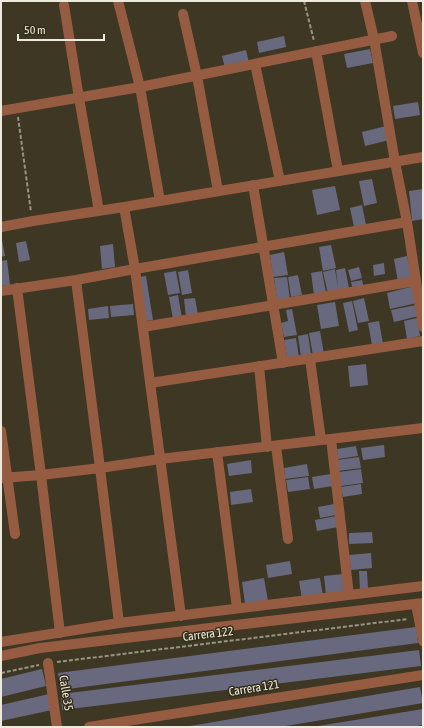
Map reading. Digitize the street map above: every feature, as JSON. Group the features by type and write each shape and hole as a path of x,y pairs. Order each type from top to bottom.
{"street":[{"path":"118,1 140,88 160,201"},
{"path":"365,1 374,39 407,222 423,328"},
{"path":"412,1 423,53"},
{"path":"64,6 99,211"},
{"path":"183,14 197,76 218,191"},
{"path":"1,111 140,88 392,36"},
{"path":"316,51 338,171"},
{"path":"255,64 280,181"},
{"path":"1,227 423,157"},
{"path":"253,185 283,363"},
{"path":"124,207 143,327 180,616"},
{"path":"1,291 76,280 407,222"},
{"path":"76,280 119,623"},
{"path":"143,327 416,281"},
{"path":"17,288 60,633"},
{"path":"150,383 423,341"},
{"path":"310,359 326,440 349,595"},
{"path":"259,366 288,539"},
{"path":"4,478 100,468 160,459 423,428"},
{"path":"1,431 4,478 15,534"},
{"path":"217,452 237,608"},
{"path":"1,642 119,623 423,586"},
{"path":"1,656 40,648 420,604 419,618 423,641"},
{"name":"Calle 35","path":"48,663 58,727"},
{"name":"Carrera 121","path":"89,727 423,674"}],"path":[{"path":"304,1 316,51"},
{"path":"16,109 33,221"},
{"name":"Carrera 122","path":"1,673 48,663 419,618"}],"building":[{"path":"284,36 286,47 259,53 257,42"},
{"path":"370,49 373,63 347,68 344,54"},
{"path":"246,50 249,63 225,68 222,56"},
{"path":"418,102 420,115 395,119 393,106"},
{"path":"386,126 389,140 365,146 362,132"},
{"path":"372,179 377,203 364,206 359,181"},
{"path":"335,186 340,210 317,215 312,190"},
{"path":"423,189 423,219 412,221 409,191"},
{"path":"362,205 366,225 354,227 350,208"},
{"path":"1,240 5,256 1,257"},
{"path":"26,241 30,260 19,262 16,243"},
{"path":"113,244 115,267 102,269 100,246"},
{"path":"331,245 336,268 323,271 319,247"},
{"path":"284,252 288,275 273,277 270,255"},
{"path":"407,256 412,279 398,282 394,259"},
{"path":"7,260 10,285 1,286 1,261"},
{"path":"384,263 385,274 374,276 373,265"},
{"path":"359,267 362,278 351,281 348,270"},
{"path":"345,268 349,288 328,294 323,272 335,269 338,288 336,270"},
{"path":"188,270 192,293 182,295 178,272"},
{"path":"176,271 180,293 168,295 164,273"},
{"path":"322,271 326,293 314,295 311,273"},
{"path":"298,275 302,295 291,297 288,277"},
{"path":"146,276 153,320 146,321 139,277"},
{"path":"287,277 290,300 277,301 274,278"},
{"path":"362,280 364,288 353,291 351,282"},
{"path":"414,286 417,303 390,309 387,293"},
{"path":"178,295 182,318 173,319 169,297"},
{"path":"195,298 198,315 186,317 184,299"},
{"path":"364,298 369,321 358,323 353,301"},
{"path":"352,301 358,330 349,332 343,303"},
{"path":"335,302 339,326 321,329 317,305"},
{"path":"133,304 134,315 111,317 110,306"},
{"path":"416,305 419,316 394,322 391,310"},
{"path":"108,306 109,318 89,320 88,309"},
{"path":"292,309 297,335 284,337 281,323 288,321 286,310"},
{"path":"417,318 420,336 407,339 404,321"},
{"path":"379,321 383,344 372,345 368,323"},
{"path":"320,331 324,354 313,356 309,333"},
{"path":"308,334 311,355 301,357 298,336"},
{"path":"296,338 299,357 287,358 284,340"},
{"path":"366,364 368,385 350,387 348,366"},
{"path":"384,445 385,457 363,460 361,448"},
{"path":"356,446 358,456 338,459 337,449"},
{"path":"359,457 361,468 338,471 337,460"},
{"path":"251,460 252,473 229,476 227,464"},
{"path":"307,464 309,476 285,479 284,468"},
{"path":"361,469 363,483 341,486 339,472"},
{"path":"331,474 333,486 314,489 312,477"},
{"path":"308,477 310,489 288,492 286,480"},
{"path":"361,484 362,494 343,497 341,487"},
{"path":"251,489 253,502 231,505 230,492"},
{"path":"334,504 336,515 320,518 318,507"},
{"path":"336,516 338,527 317,531 315,520"},
{"path":"372,532 373,543 349,544 349,533"},
{"path":"371,553 372,568 351,570 349,555"},
{"path":"290,561 292,574 268,578 266,565"},
{"path":"359,571 367,571 368,588 360,589"},
{"path":"343,574 345,593 326,595 324,576"},
{"path":"264,578 268,601 245,604 242,582"},
{"path":"320,578 323,596 302,599 299,581"},
{"path":"416,627 418,643 60,690 58,673"},
{"path":"419,650 421,666 62,710 61,694"},
{"path":"42,669 46,686 1,697 1,679"},
{"path":"420,687 423,703 280,727 190,727 190,726"},
{"path":"49,694 52,710 1,721 1,705"},
{"path":"423,709 423,725 413,727 318,727 318,726"}]}
